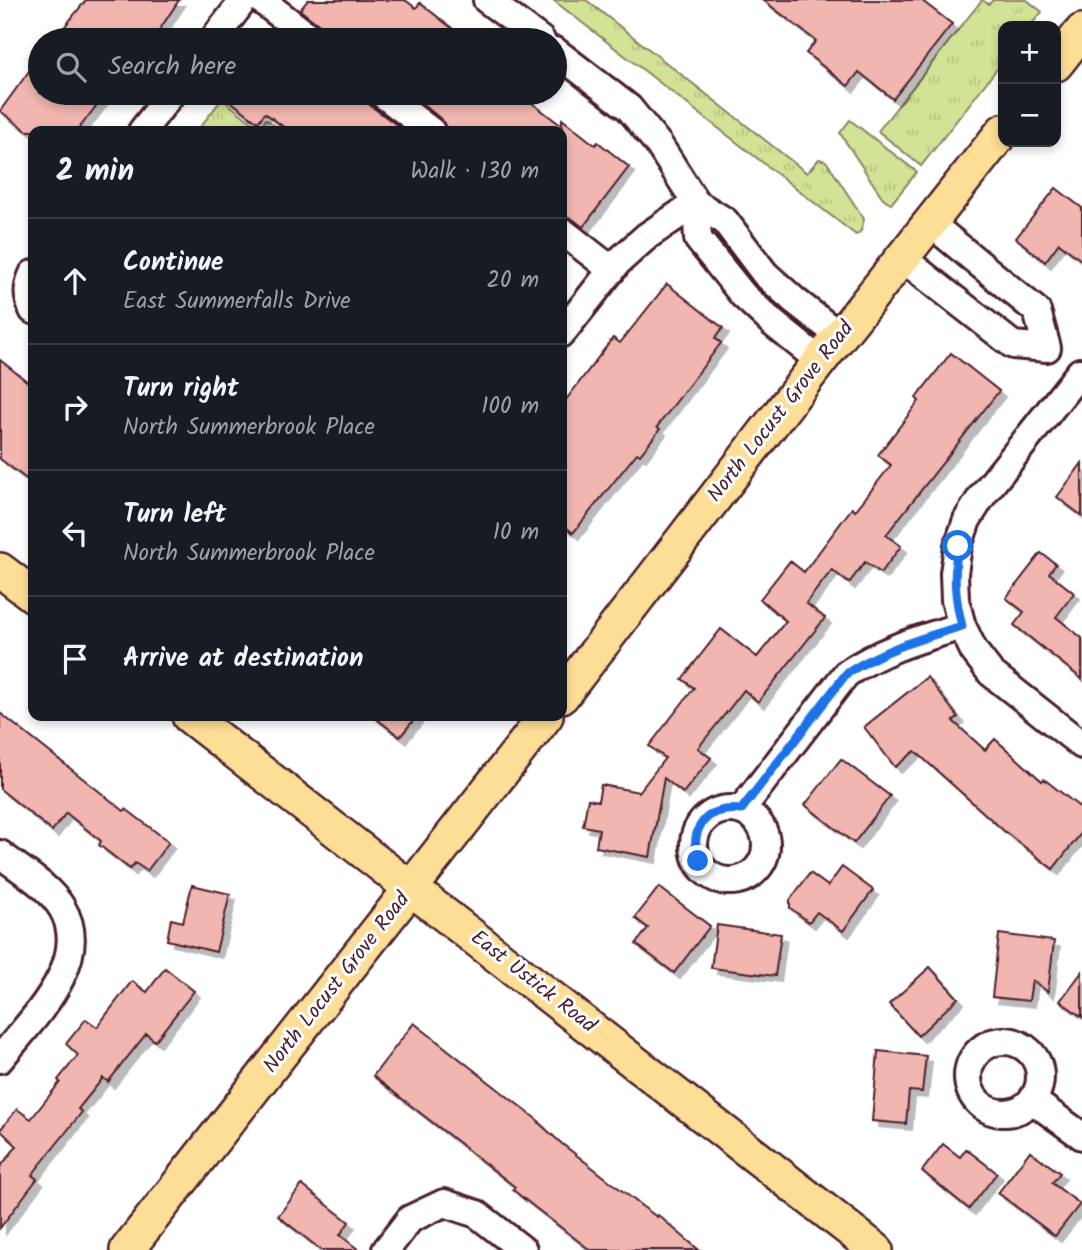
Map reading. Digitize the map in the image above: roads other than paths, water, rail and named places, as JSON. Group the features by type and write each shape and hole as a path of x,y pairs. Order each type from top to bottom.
{"main road":[{"path":"1061,58 1082,31"},
{"name":"North Locust Grove Road","path":"567,690 830,348 998,137"},
{"path":"0,570 28,591"},
{"name":"East Ustick Road","path":"195,721 876,1250"},
{"name":"North Locust Grove Road","path":"127,1250 542,721"}],"street":[{"path":"222,28 244,0"},
{"path":"261,0 297,28"},
{"path":"487,0 525,28"},
{"path":"567,60 629,108 659,145 696,203 725,221 765,274 794,301 830,348"},
{"path":"146,126 163,105"},
{"path":"397,105 424,126"},
{"path":"567,327 612,270 647,236 696,203"},
{"path":"930,223 1037,311 1047,348"},
{"path":"567,236 612,270"},
{"path":"902,258 1013,345 1047,348 1081,372 982,496 967,520 958,546 954,573 955,600 962,626 974,651 991,673 1082,745"},
{"path":"741,810 846,674 870,658 894,647 962,626"},
{"path":"0,854 44,888 62,908 71,935 69,963 56,987 0,1059"},
{"path":"1032,1100 1082,1136"},
{"path":"386,1250 410,1219 444,1203 477,1214 523,1250"}]}
